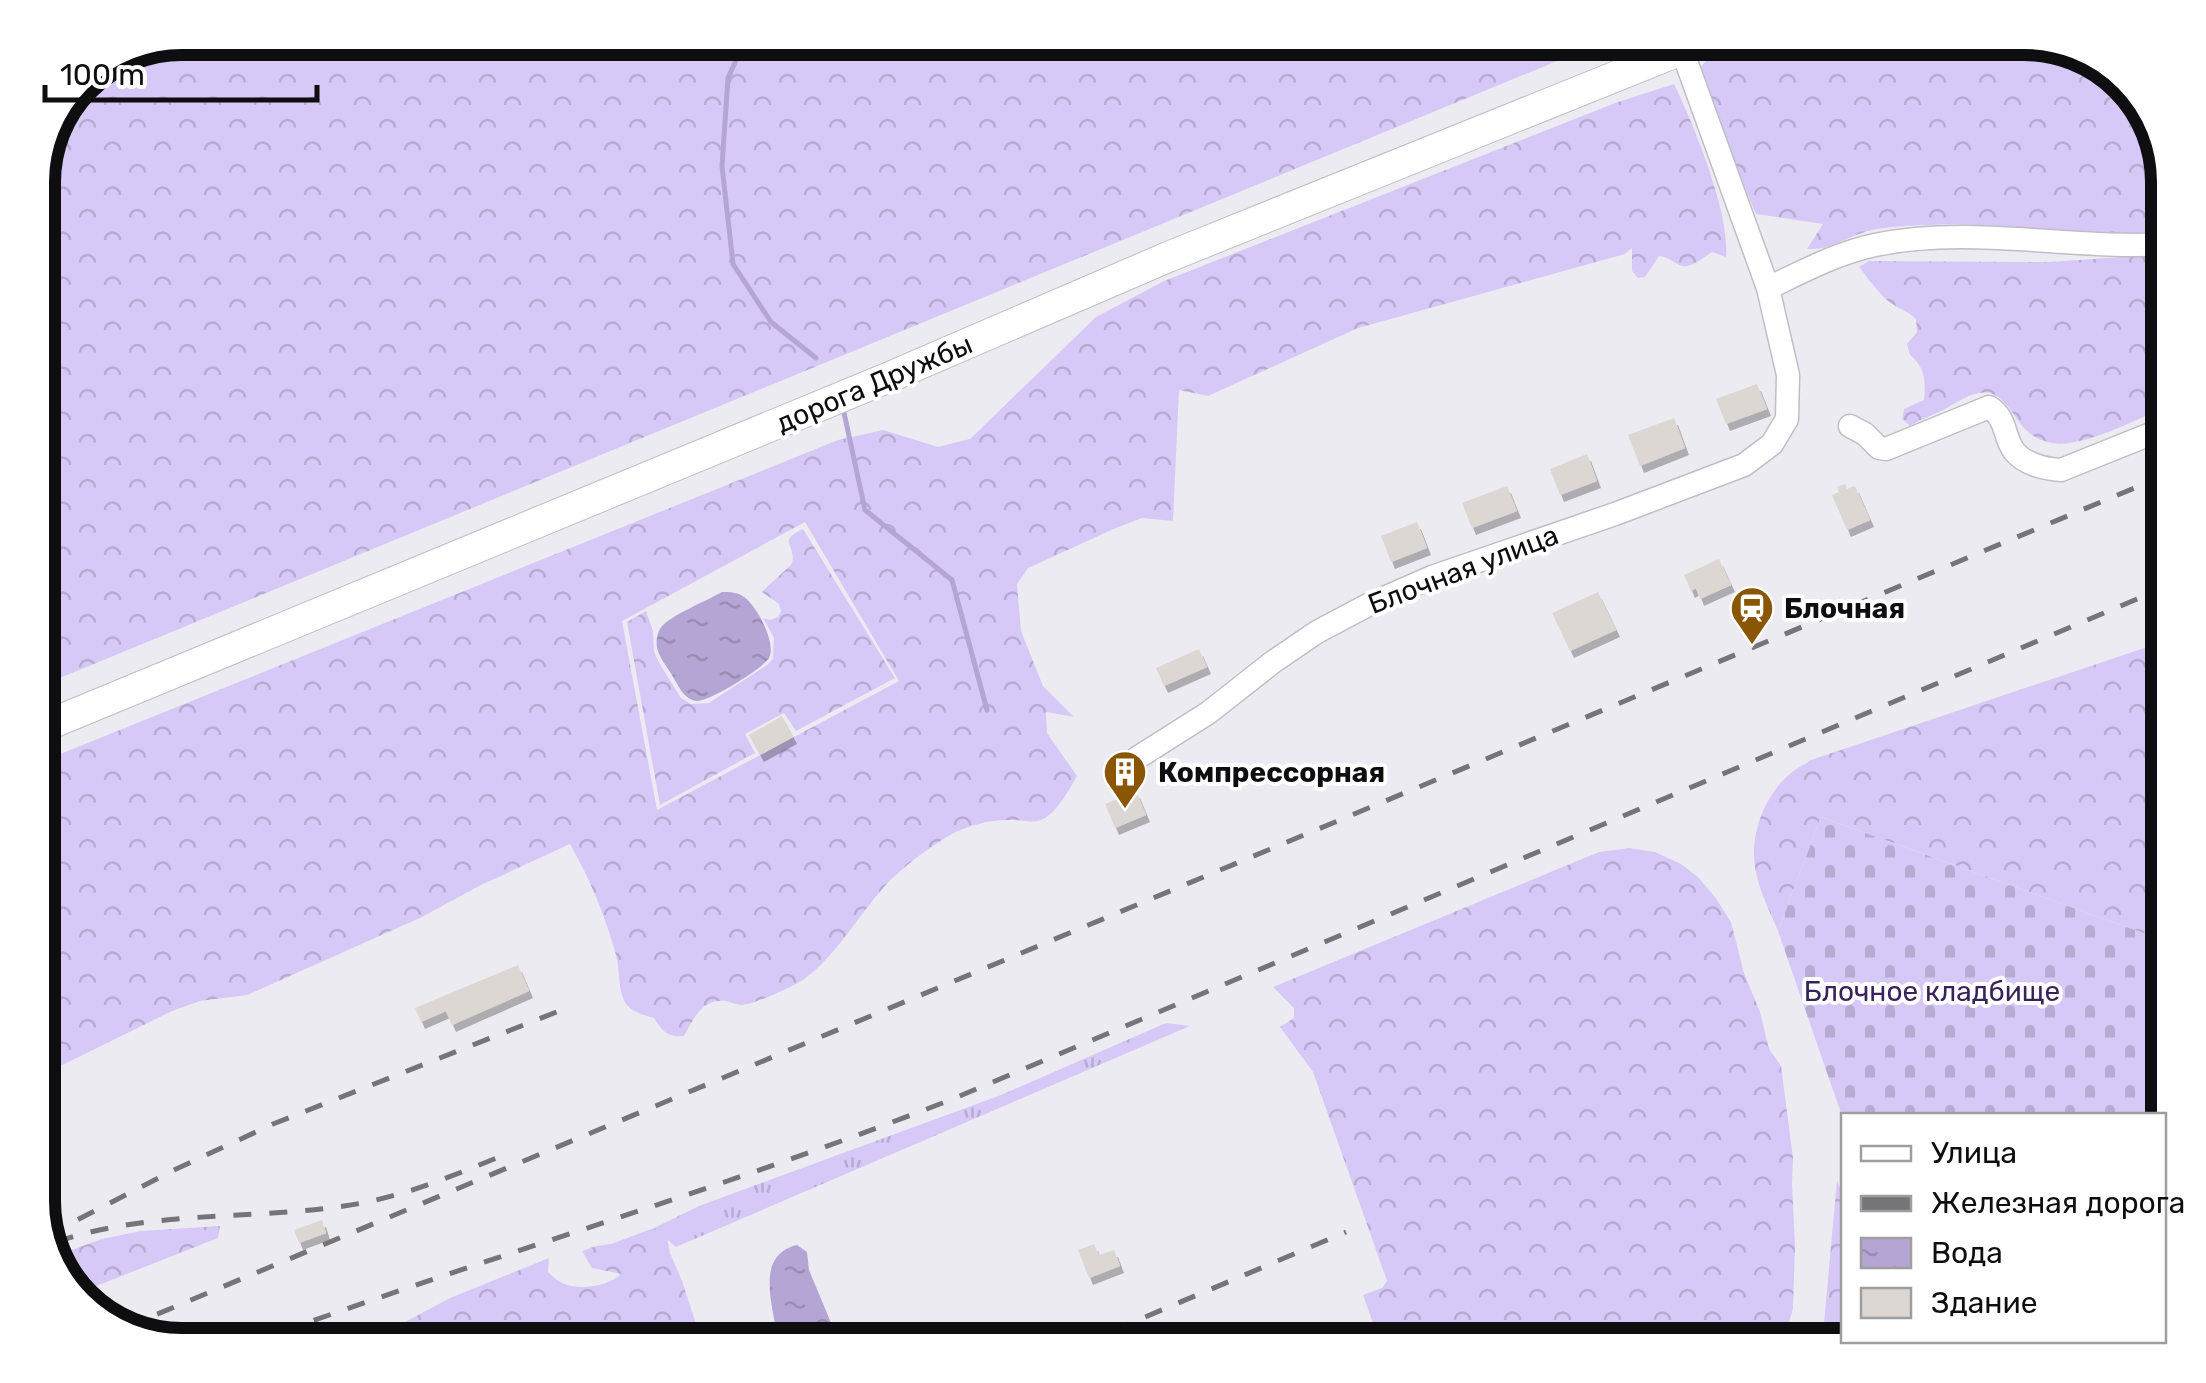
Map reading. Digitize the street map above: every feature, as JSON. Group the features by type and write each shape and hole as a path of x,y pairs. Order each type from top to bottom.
{"main road":[{"name":"дорога Дружбы","path":"55,723 892,376 1168,256 1670,55"}],"street":[{"path":"1684,55 1768,288 1850,252 1920,238 2151,243"},
{"name":"Блочная улица","path":"1138,758 1208,713 1317,632 1368,605 1432,577 1744,465 1772,444 1787,419 1788,375 1768,288"},
{"path":"1850,426 1886,449 1989,406 2003,422 2014,450 2044,469 2061,470 2151,434"}],"green space":[{"path":"182,55 1572,55 55,680 55,174 59,149 81,105 98,87 141,62"},
{"path":"1713,55 2024,55 2057,59 2080,68 2108,87 2138,126 2149,157 2151,232 2101,234 1948,224 1875,229 1828,247 1807,249 1823,224 1756,214 1697,74"},
{"path":"1674,84 1717,194 1726,239 1726,257 1712,252 1698,262 1682,266 1659,256 1645,277 1638,278 1632,271 1632,248 1625,254 1358,328 1208,396 1179,390 1173,521 1142,518 1116,528 1028,568 1017,584 1021,631 1043,686 1074,717 1046,712 1047,733 1077,776 1067,793 1041,820 978,824 950,835 924,852 874,898 816,970 774,995 740,1005 727,1001 711,1003 700,1011 684,1036 666,1033 654,1018 633,1010 624,1000 617,959 591,885 570,844 422,917 247,995 200,1001 172,1011 55,1069 55,756 838,440 883,430 938,447 970,439 1096,317 1164,281 1618,102","holes":["805,522 899,681 657,810 622,621"]},
{"path":"2151,255 2151,413 2110,431 2064,444 2034,436 1994,394 1965,398 1910,426 1902,419 1904,409 1924,400 1923,375 1907,344 1917,332 1916,319 1887,300 1859,267 1869,261 2049,262"},
{"path":"803,529 895,678 796,731 784,713 745,734 755,753 660,805 627,622 646,611 653,631 654,652 681,698 691,704 709,703 773,659 774,638 763,618 770,620 781,612 779,604 762,592 792,563 789,541"},
{"path":"2151,646 2151,936 1821,817 1778,931 1758,880 1754,859 1756,832 1766,805 1781,782 1811,760"},
{"name":"Блочное кладбище","path":"1821,817 2151,936 2151,1113 1841,1113 1778,931"},
{"path":"1629,848 1655,852 1681,864 1698,877 1731,922 1769,1049 1781,1066 1793,1158 1795,1246 1793,1308 1788,1328 1375,1328 1363,1295 1382,1288 1387,1281 1313,1072 1280,1027 1294,1018 1294,1008 1273,987 1599,852"},
{"path":"1166,1023 1190,1026 676,1247 654,1228 699,1206 1001,1095"},
{"path":"1837,1180 1841,1191 1841,1328 1824,1328"},
{"path":"220,1226 218,1238 90,1288 66,1252 141,1231"},
{"path":"654,1228 667,1238 697,1328 394,1328 450,1298 549,1258 548,1272 562,1283 585,1287 609,1282 621,1274 592,1268 582,1251"}],"water":[{"path":"722,592 741,595 749,601 768,634 771,651 757,669 724,690 704,700 692,700 659,655 658,634 674,617"},
{"path":"797,1245 807,1252 809,1270 833,1328 781,1328 781,1324 775,1324 770,1277 777,1257"}],"building":[{"path":"1757,384 1767,409 1726,424 1716,399"},
{"path":"1674,418 1685,448 1640,466 1628,435"},
{"path":"1587,454 1597,481 1560,495 1550,469"},
{"path":"1845,484 1847,489 1855,486 1870,520 1847,530 1832,495"},
{"path":"1507,486 1517,511 1472,528 1462,503"},
{"path":"1417,522 1427,548 1391,562 1381,536"},
{"path":"1719,559 1731,585 1700,599 1696,588 1691,591 1684,575"},
{"path":"1598,592 1616,630 1570,651 1552,613"},
{"path":"1199,649 1207,667 1164,686 1156,668"},
{"path":"782,716 793,737 760,755 749,735"},
{"name":"Компрессорная","path":"1136,791 1146,815 1115,828 1105,804"},
{"path":"518,965 529,991 452,1025 446,1011 421,1022 415,1008"},
{"path":"322,1220 326,1233 299,1243 294,1230"},
{"path":"1094,1244 1099,1255 1114,1250 1120,1266 1089,1278 1078,1250"}],"waterway":[{"path":"738,55 728,78 722,166 733,264 771,322 816,358"},
{"path":"843,408 865,510 952,580 987,710"}],"railway":[{"path":"141,1321 2151,481"},
{"path":"295,1328 779,1163 955,1098 2151,593"},
{"path":"58,1230 273,1124 564,1009"},
{"path":"62,1240 163,1220 308,1210 386,1198 504,1155"},
{"path":"1119,1328 1346,1232"},
{"path":"1083,1328 1095,1323"}],"place":[{"name":"Блочная","path":"1752,646"},
{"name":"Компрессорная","path":"1125,810"}]}
